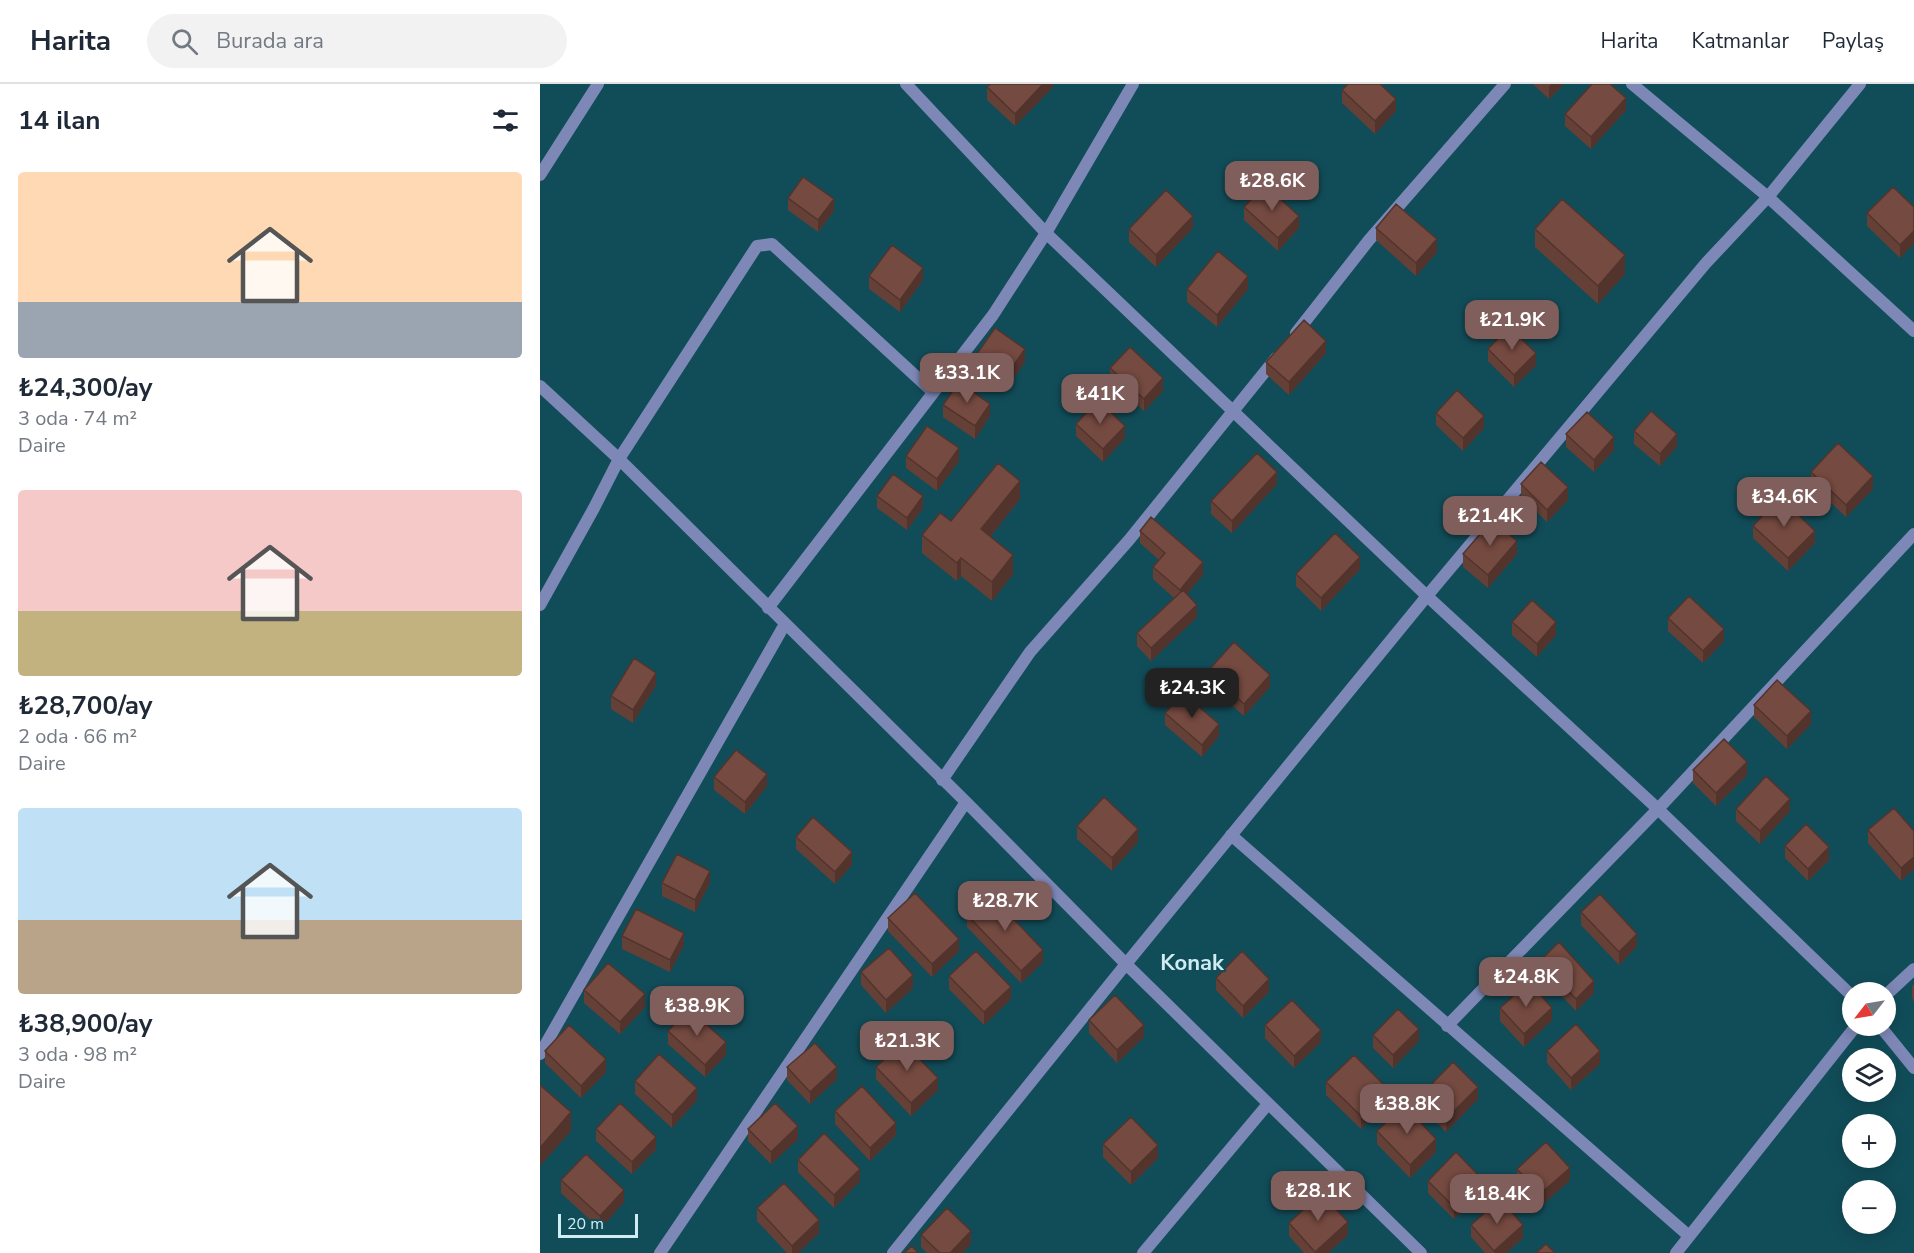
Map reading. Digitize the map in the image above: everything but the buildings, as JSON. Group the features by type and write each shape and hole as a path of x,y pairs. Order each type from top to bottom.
{"street":[{"path":"540,175 598,84"},
{"path":"906,84 1046,232 1427,596 1658,808 1842,986"},
{"path":"768,608 993,315 1046,232 1133,84"},
{"path":"942,780 1030,652 1129,540 1370,240 1505,84"},
{"path":"1632,84 1768,197 1914,331"},
{"path":"893,1253 1427,596 1706,263 1768,197 1860,84"},
{"path":"540,604 619,459 757,246 772,244 933,392"},
{"path":"540,386 619,459 966,802 1415,1251"},
{"path":"1447,1026 1658,808 1914,534"},
{"path":"540,1054 784,624"},
{"path":"660,1253 966,802"},
{"path":"1231,835 1689,1236"},
{"path":"1896,986 1914,969"},
{"path":"1676,1253 1848,1036"},
{"path":"1888,1036 1914,1068"},
{"path":"1143,1253 1268,1104"}],"district":[{"name":"Konak","path":"1192,962"}]}
